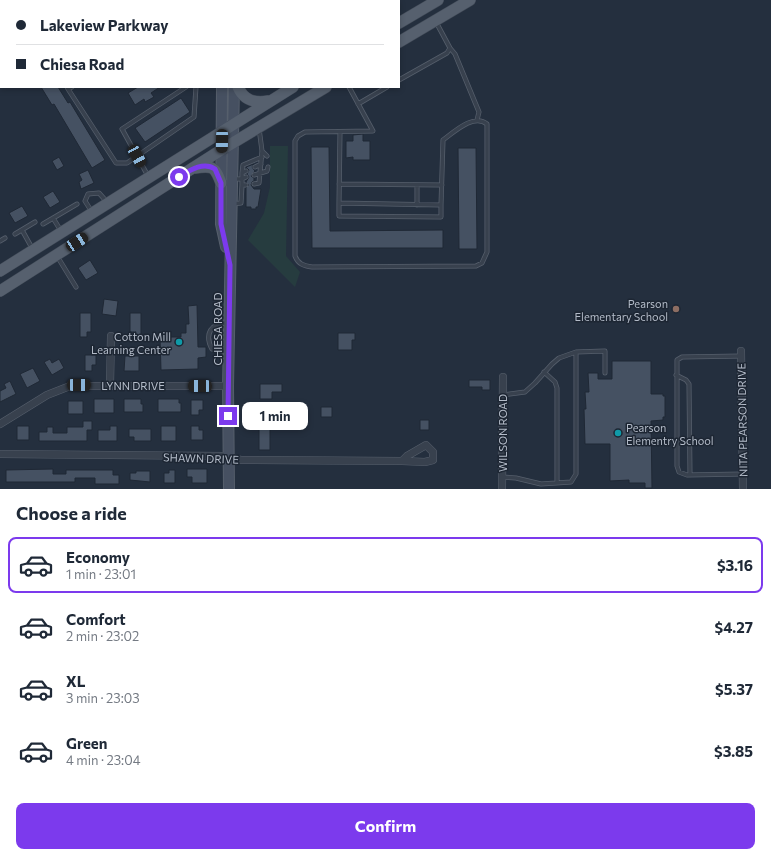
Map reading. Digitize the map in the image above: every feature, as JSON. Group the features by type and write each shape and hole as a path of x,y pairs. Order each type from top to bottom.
{"main road":[{"path":"400,41 470,0"},
{"path":"400,22 432,1 435,20"},
{"name":"CHIESA ROAD","path":"222,88 221,150 231,204 228,386 229,489"},
{"name":"CHIESA ROAD","path":"230,265 221,224 232,144 234,88"},
{"path":"239,88 244,96 250,101 271,101"},
{"path":"0,271 291,88"},
{"path":"0,291 221,150 324,88"},
{"path":"192,169 207,166 213,168 226,181"},
{"path":"91,213 100,227"}],"street":[{"path":"110,385 111,336"},
{"name":"NITA PEARSON DRIVE","path":"742,353 743,489"},
{"name":"WILSON ROAD","path":"502,489 503,377"},
{"name":"LYNN DRIVE","path":"0,424 56,390 70,386 228,386"},
{"name":"SHAWN DRIVE","path":"0,454 229,457 241,460 402,461"}],"lane":[{"path":"435,20 450,48 455,54 479,112 477,120"},
{"path":"400,79 447,53 450,48"},
{"path":"69,88 116,163 127,163 194,117 196,88"},
{"path":"177,88 179,92"},
{"path":"148,177 122,129 185,88"},
{"path":"340,132 339,216 441,217 443,140 470,122 477,120 483,121 487,124 487,252 482,263 476,266 312,267 304,266 297,261 295,256 295,141 298,136 305,132 373,131 350,88"},
{"path":"358,104 385,88"},
{"path":"254,184 259,183 262,157 259,127"},
{"path":"262,151 267,156"},
{"path":"231,204 241,203 244,185 243,165 262,157"},
{"path":"255,167 261,164"},
{"path":"254,175 267,171 268,167"},
{"path":"226,181 244,178"},
{"path":"339,184 442,185"},
{"path":"417,185 417,205"},
{"path":"91,213 85,201 88,194 99,193 108,203"},
{"path":"339,203 442,205"},
{"path":"43,224 77,204"},
{"path":"53,218 61,232"},
{"path":"15,234 36,222"},
{"path":"22,230 33,250"},
{"path":"0,241 5,238"},
{"path":"56,255 76,287"},
{"path":"229,323 216,324 210,331 209,336 212,349 229,352"},
{"path":"503,395 525,392 559,358 576,352 605,351 605,373"},
{"path":"502,478 516,478 541,484 557,484 571,482 576,474 576,352"},
{"path":"742,353 682,357 677,360 676,375 677,466 679,472 690,475 743,474"},
{"path":"544,372 555,382 558,388 557,484"},
{"path":"676,375 686,380 689,384 690,475"}],"green space":[{"path":"270,146 288,146 286,256 300,272 295,287 248,240 264,213 270,187"}],"building":[{"path":"42,88 59,88 68,103 70,102 105,160 92,168 54,104 52,105"},
{"path":"136,88 158,88 151,93 154,97 145,102 144,99 135,105 128,93"},
{"path":"181,98 190,112 145,142 135,128"},
{"path":"363,134 363,141 370,141 370,160 353,160 353,157 346,158 346,141 353,141 353,135"},
{"path":"311,147 329,147 330,231 443,230 443,248 312,248"},
{"path":"458,148 476,148 477,249 459,249"},
{"path":"59,157 64,166 57,170 52,161"},
{"path":"254,164 252,167 255,171 251,176 254,178 254,181 251,185 254,189 261,189 258,207 256,207 256,209 251,209 251,207 246,207 246,188 249,185 246,182 249,177 247,174 249,170 246,167"},
{"path":"88,170 94,183 81,189 79,182 82,180 79,174"},
{"path":"53,191 60,202 50,208 43,197"},
{"path":"22,206 28,216 15,223 9,213"},
{"path":"90,260 98,273 86,280 78,268"},
{"path":"104,299 118,301 116,316 102,314"},
{"name":"Cotton Mill Learning Center","path":"197,305 198,347 206,347 206,357 198,358 198,369 161,370 160,337 181,337 181,333 186,333 186,324 189,324 188,306"},
{"path":"80,313 91,313 91,332 87,332 87,337 80,337"},
{"path":"130,313 141,313 141,337 134,337 134,332 130,332"},
{"path":"338,333 355,333 355,340 352,340 352,350 338,350"},
{"path":"85,355 96,355 96,365 92,365 92,371 85,371"},
{"path":"125,356 139,356 139,371 124,371"},
{"path":"50,359 52,363 59,359 64,368 52,375 44,362"},
{"name":"Pearson Elementry School","path":"612,361 651,361 651,394 663,394 663,396 665,396 665,417 663,417 663,420 651,421 652,488 645,488 645,483 629,483 629,480 610,481 610,444 585,444 584,409 586,409 585,392 589,392 588,373 598,373 598,379 612,379"},
{"path":"33,368 40,381 27,388 20,374"},
{"path":"469,380 490,380 490,390 482,390 482,387 469,387"},
{"path":"10,381 16,394 0,402 0,391 6,388 4,384"},
{"path":"260,384 282,384 282,392 272,392 272,399 260,399"},
{"path":"94,399 114,399 114,413 94,413"},
{"path":"124,399 141,399 141,404 143,404 143,412 124,412"},
{"path":"158,399 179,399 179,403 181,403 181,412 158,412"},
{"path":"191,400 203,400 203,410 199,410 199,415 191,415"},
{"path":"68,401 83,401 83,414 68,414"},
{"path":"321,407 332,407 332,417 321,417"},
{"path":"279,412 289,412 289,420 279,420"},
{"path":"420,420 429,420 429,430 420,430"},
{"path":"83,421 92,421 92,430 87,430 87,441 39,441 39,432 47,432 47,427 53,427 53,433 67,433 67,427 83,427"},
{"path":"17,426 29,426 29,440 17,440"},
{"path":"110,426 117,426 117,441 98,441 98,430 110,430"},
{"path":"161,426 176,426 176,441 161,441"},
{"path":"191,426 199,426 199,430 203,430 203,440 191,440"},
{"path":"259,426 270,426 270,450 259,450"},
{"path":"129,429 151,429 151,441 134,441 134,437 129,437"},
{"path":"53,469 53,474 66,474 66,470 113,470 113,475 119,475 119,484 95,484 95,478 75,478 75,482 6,482 6,470"},
{"path":"187,469 207,469 207,483 192,483 192,477 187,477"},
{"path":"169,470 175,470 175,483 164,483 164,473 169,473"},
{"path":"136,471 150,471 150,482 130,480 130,473 136,473"}],"place":[{"name":"Pearson Elementary School","path":"676,309"},
{"name":"Cotton Mill Learning Center","path":"179,342"},
{"name":"Pearson Elementry School","path":"618,433"}],"route":[{"path":"179,177 192,169 207,166 215,169 221,183 221,224 230,265 228,416"}]}
